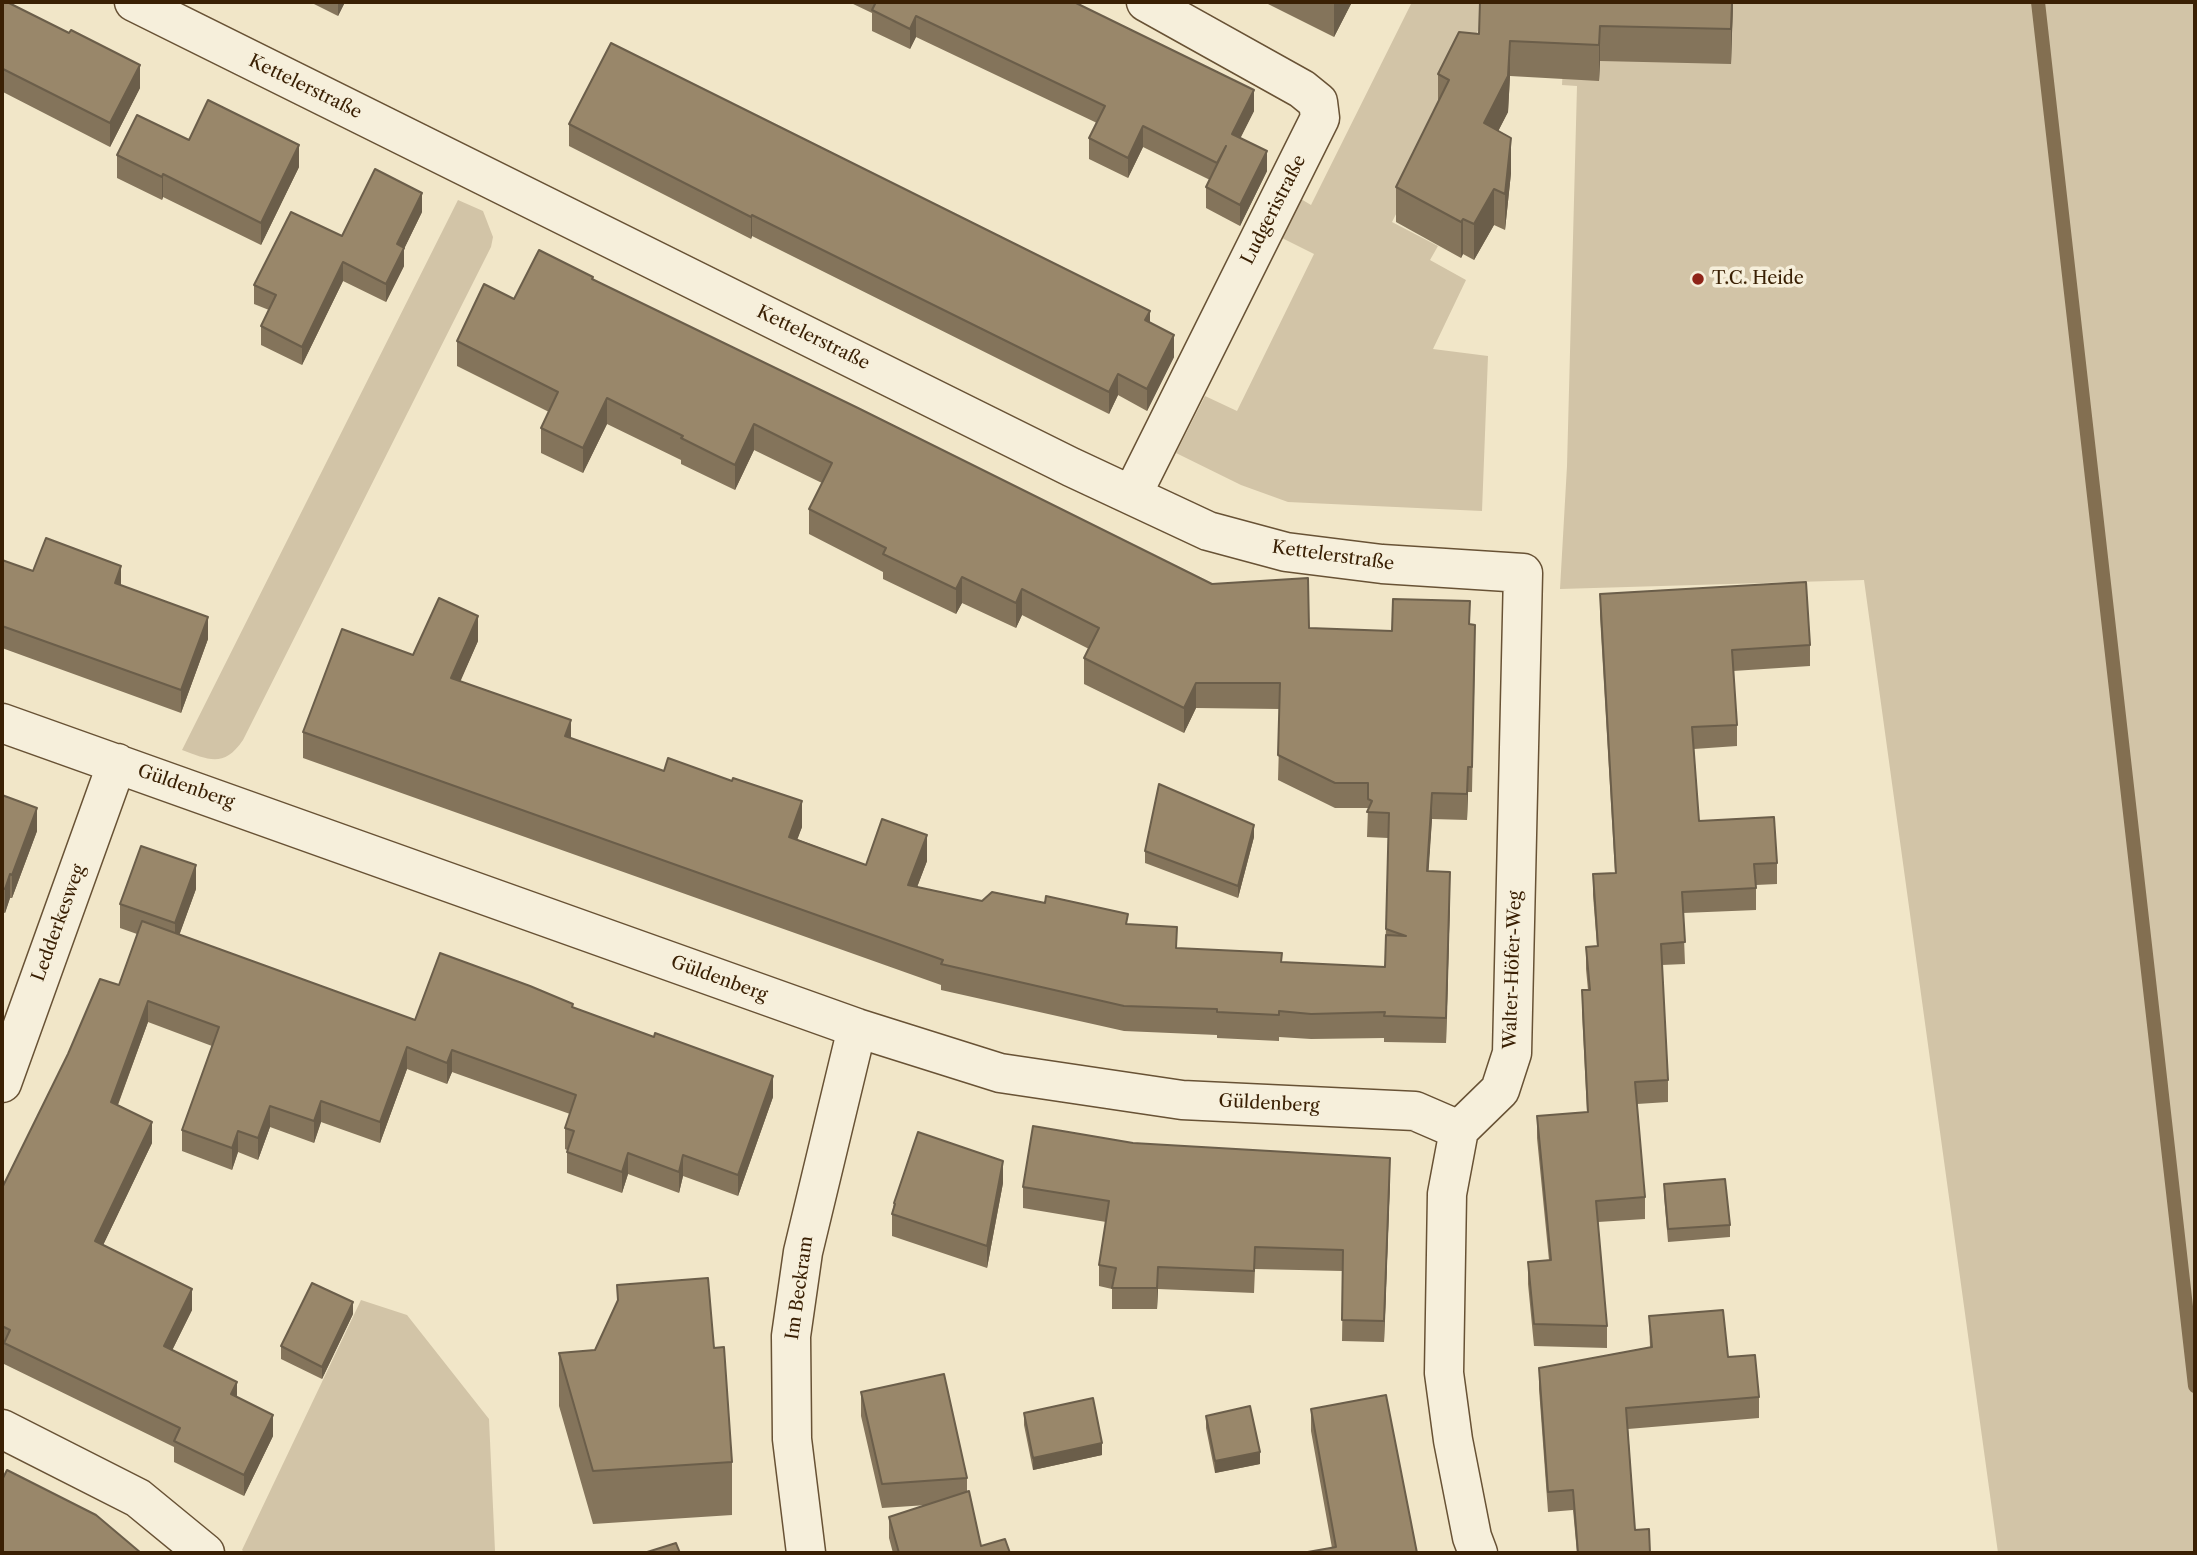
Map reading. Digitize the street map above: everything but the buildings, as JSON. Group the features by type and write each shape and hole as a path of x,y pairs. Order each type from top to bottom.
{"street":[{"name":"Kettelerstraße","path":"134,2 1208,531 1286,552 1382,564 1523,573"},
{"name":"Ludgeristraße","path":"1132,495 1320,118 1318,102 1302,89 1146,2"},
{"name":"Walter-Höfer-Weg","path":"1460,1130 1500,1090 1512,1053 1523,573"},
{"name":"Güldenberg","path":"2,723 857,1028 1000,1073 1182,1100 1415,1111 1460,1130"},
{"name":"Ledderkesweg","path":"2,1083 117,763"},
{"name":"Im Beckram","path":"807,1553 792,1439 791,1336 803,1252 857,1028"},
{"path":"1460,1130 1447,1194 1444,1373 1453,1440 1472,1537 1478,1553"},
{"path":"2,1429 138,1498 205,1553"}],"shaded area":[{"path":"1412,2 1493,2 1436,110 1446,116 1392,222 1438,246 1430,260 1466,280 1433,349 1488,356 1482,511 1288,502 1241,485 1176,453 1205,396 1237,411 1314,254 1282,238 1301,199 1311,205"},
{"path":"1566,2 2195,2 2195,1553 1998,1553 1864,580 1560,589 1567,466 1577,86 1562,85"},
{"path":"458,200 483,211 493,237 491,247 243,740 229,755 216,759 200,757 182,750"},
{"path":"361,1300 407,1315 489,1419 495,1551 245,1553 242,1550"}],"waterway":[{"path":"2038,2 2195,1386"}],"place":[{"name":"T.C. Heide","path":"1698,279"}]}
